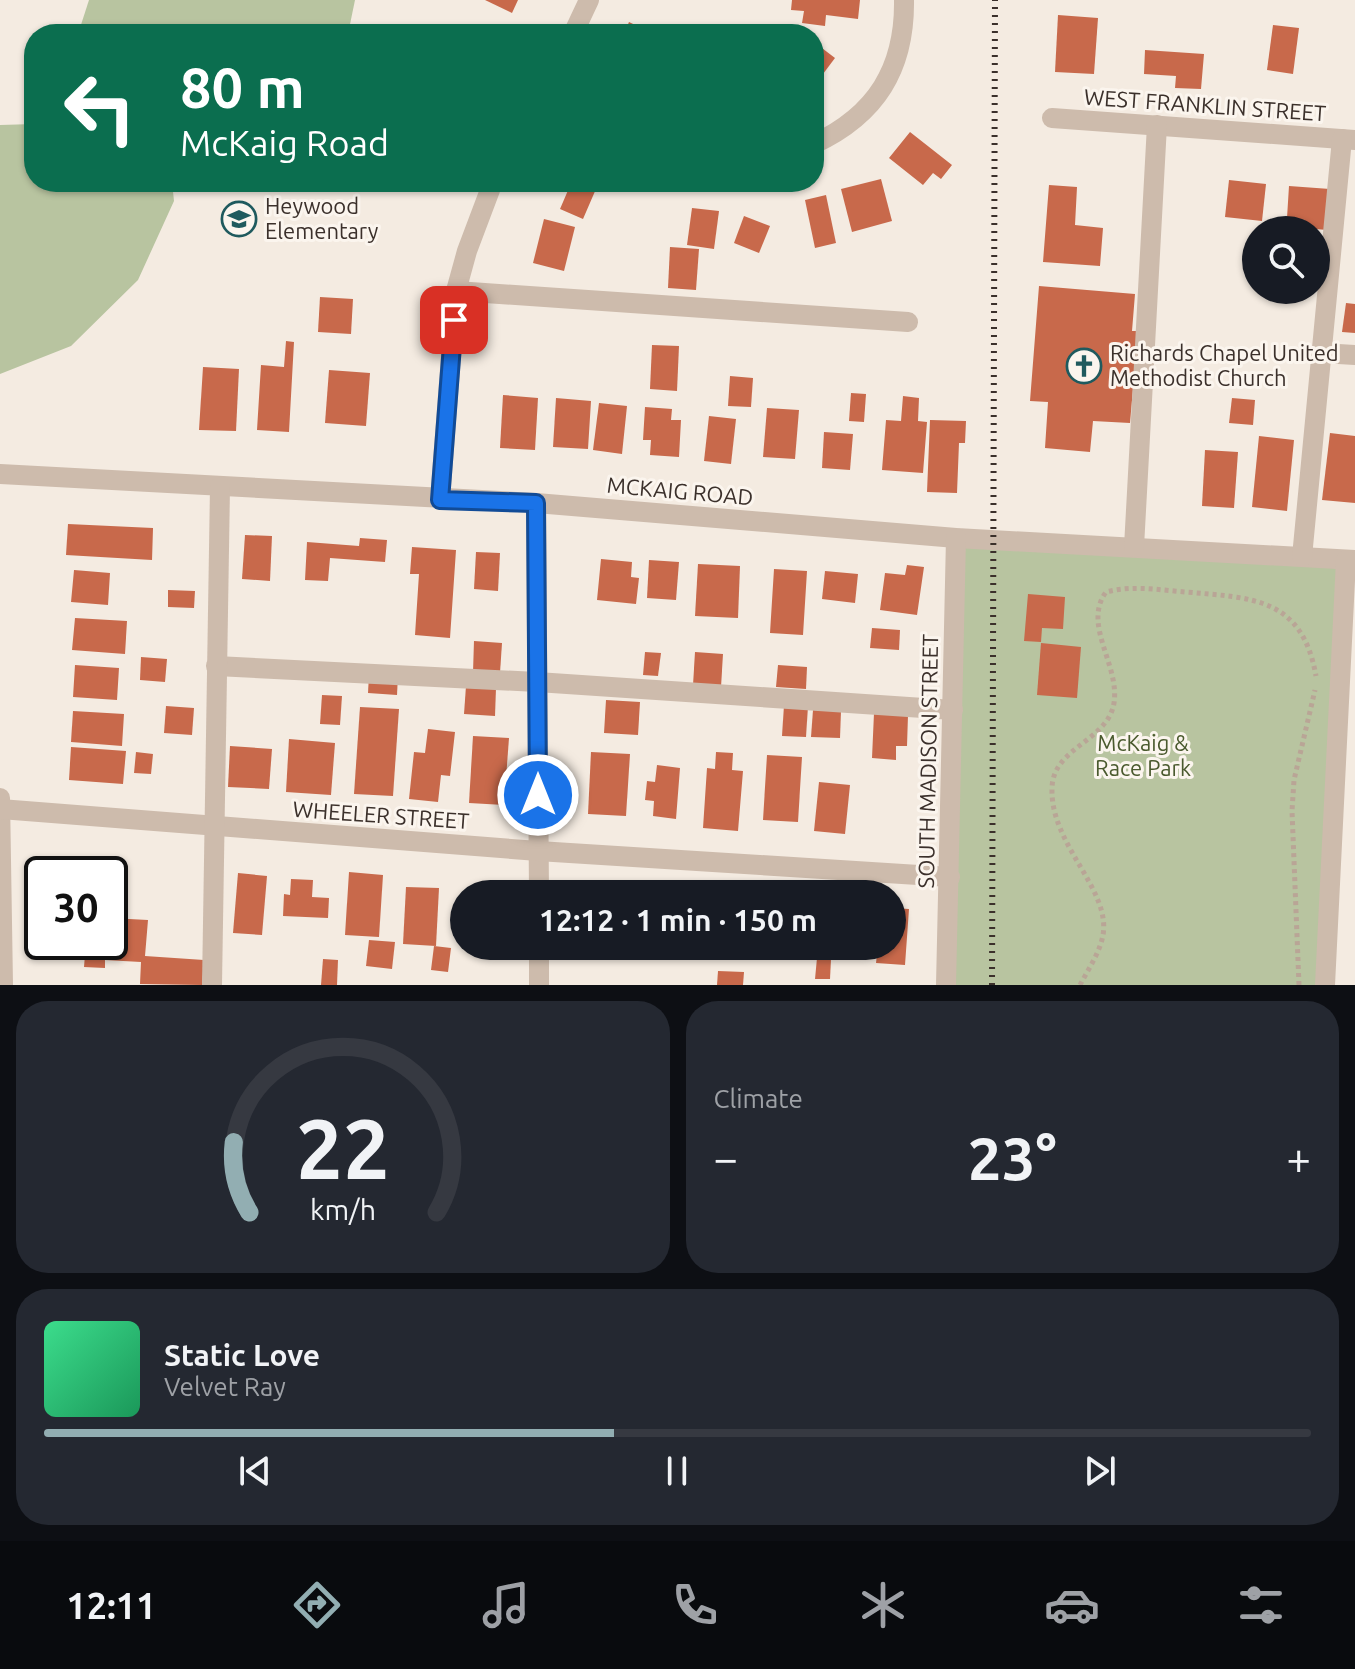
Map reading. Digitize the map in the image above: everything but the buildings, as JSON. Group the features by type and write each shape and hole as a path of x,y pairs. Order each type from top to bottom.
{"street":[{"path":"578,24 589,0"},
{"path":"824,138 864,113 894,71 904,23 904,0"},
{"name":"WEST FRANKLIN STREET","path":"1052,118 1349,140"},
{"path":"1134,547 1157,125"},
{"path":"1302,557 1322,353 1349,140"},
{"path":"440,500 456,291 489,192"},
{"path":"456,291 908,322"},
{"path":"1322,353 1355,355"},
{"name":"MCKAIG ROAD","path":"0,474 536,503 956,538 1350,560"},
{"path":"212,985 220,487"},
{"path":"536,503 539,880"},
{"name":"SOUTH MADISON STREET","path":"946,985 956,538"},
{"path":"1325,985 1345,764 1350,560"},
{"path":"216,666 537,682 953,710"},
{"path":"0,798 3,985"},
{"name":"WHEELER STREET","path":"0,809 538,851 950,877"},
{"path":"539,960 539,985"}],"path":[{"path":"1080,985 1103,937 1104,916 1099,899 1061,832 1052,789 1055,772 1062,759 1105,722 1114,706 1111,664 1096,619 1098,603 1106,592 1123,588 1260,601 1280,610 1297,627 1312,652 1316,680 1294,780 1292,811 1299,985"}],"green space":[{"path":"89,0 355,0 350,24 81,24"},
{"path":"24,124 24,192 173,192 174,201 138,280 71,346 0,374 0,125"},
{"name":"McKaig & Race Park","path":"956,538 1346,560 1325,985 944,985"}],"railway":[{"path":"992,985 995,0"}],"place":[{"name":"Heywood Elementary","path":"239,219"},
{"name":"Richards Chapel United Methodist Church","path":"1084,366"}],"route":[{"path":"454,320 440,500 536,503 538,795"}]}
